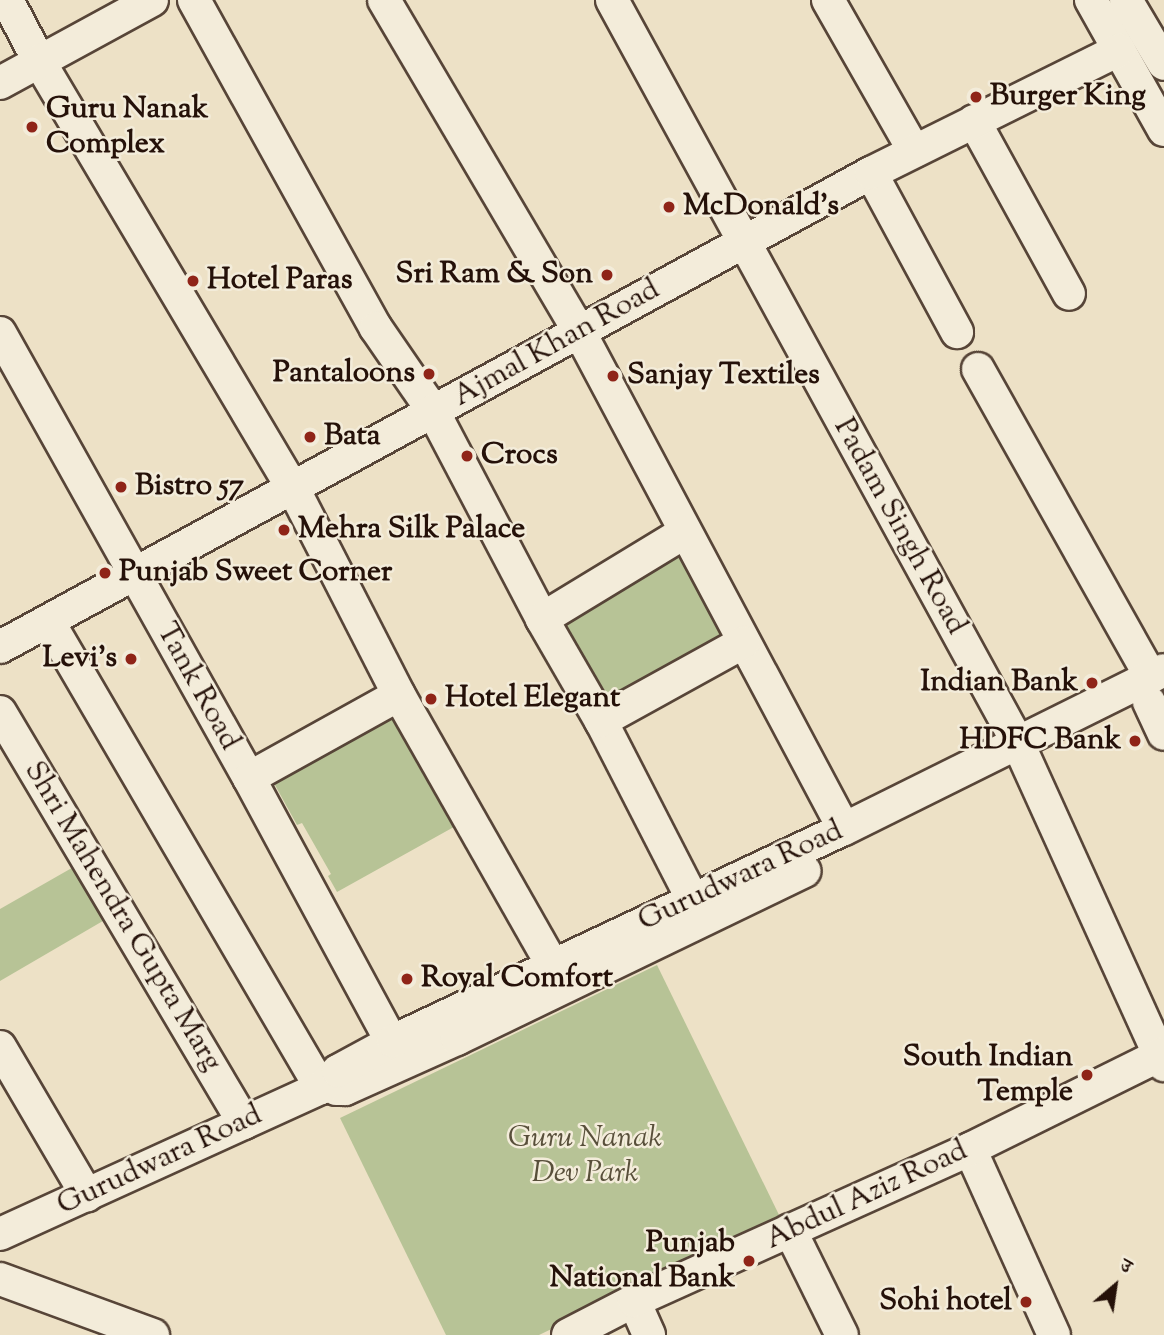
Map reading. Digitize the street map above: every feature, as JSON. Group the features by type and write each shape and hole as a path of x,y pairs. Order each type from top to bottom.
{"street":[{"path":"7,0 39,61 293,488 398,695 553,966"},
{"path":"0,83 152,0"},
{"path":"194,0 376,328 433,411 542,619 601,721 693,900"},
{"path":"384,0 579,331 844,829"},
{"name":"Padam Singh Road","path":"612,0 742,243 1022,751 1162,1057"},
{"path":"828,0 914,151"},
{"path":"1091,0 1164,130"},
{"path":"1126,0 1156,31 1164,64"},
{"name":"Ajmal Khan Road","path":"0,647 871,173 1119,50"},
{"path":"974,121 1069,293"},
{"path":"871,173 957,332"},
{"name":"Tank Road","path":"0,333 249,778 398,1052"},
{"path":"978,369 1157,686 1164,734"},
{"path":"542,619 685,532"},
{"path":"48,621 321,1088"},
{"path":"601,721 744,642"},
{"name":"Gurudwara Road","path":"398,1052 553,966 844,829 1022,751 1157,686"},
{"path":"249,778 398,695"},
{"name":"Shri Mahendra Gupta Marg","path":"0,712 244,1123"},
{"name":"Gurudwara Road","path":"0,1234 321,1088 338,1071 398,1052 663,942 1022,751"},
{"path":"0,1047 87,1195"},
{"name":"Abdul Aziz Road","path":"568,1335 634,1301 970,1149 1162,1057"},
{"path":"970,1149 1054,1335"},
{"path":"790,1230 842,1335"},
{"path":"0,1279 153,1335"},
{"path":"634,1301 649,1335"}],"green space":[{"path":"679,553 728,637 608,706 560,622"},
{"path":"396,707 461,823 337,892 328,876 331,874 302,823 297,825 270,776"},
{"path":"77,865 108,918 0,981 0,909"},
{"name":"Guru Nanak Dev Park","path":"657,965 781,1219 539,1335 446,1335 340,1118"}],"place":[{"name":"Burger King","path":"976,97"},
{"name":"Guru Nanak Complex","path":"32,127"},
{"name":"McDonald's","path":"669,207"},
{"name":"Sri Ram & Son","path":"607,275"},
{"name":"Hotel Paras","path":"193,281"},
{"name":"Pantaloons","path":"429,374"},
{"name":"Sanjay Textiles","path":"613,376"},
{"name":"Bata","path":"310,437"},
{"name":"Crocs","path":"467,456"},
{"name":"Bistro 57","path":"121,487"},
{"name":"Mehra Silk Palace","path":"284,530"},
{"name":"Punjab Sweet Corner","path":"105,573"},
{"name":"Levi's","path":"131,659"},
{"name":"Indian Bank","path":"1092,683"},
{"name":"Hotel Elegant","path":"431,699"},
{"name":"HDFC Bank","path":"1135,741"},
{"name":"Royal Comfort","path":"407,979"},
{"name":"South Indian Temple","path":"1087,1075"},
{"name":"Punjab National Bank","path":"749,1261"},
{"name":"Sohi hotel","path":"1026,1302"}]}
